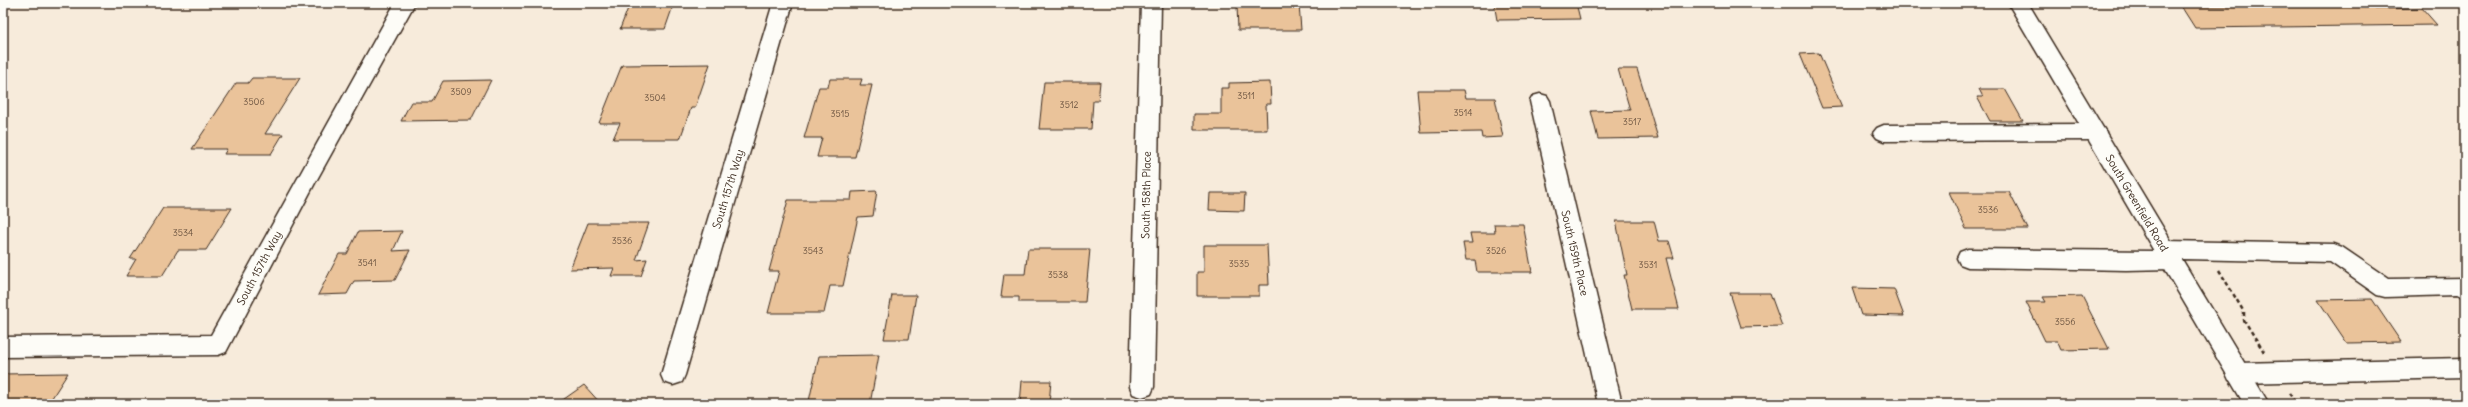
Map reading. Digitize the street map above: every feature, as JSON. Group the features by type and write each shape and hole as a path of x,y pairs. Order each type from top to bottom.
{"street":[{"name":"South 157th Way","path":"3,347 218,345 305,182 405,3"},
{"name":"South 157th Way","path":"673,375 783,3"},
{"name":"South 158th Place","path":"1142,387 1151,3"},
{"name":"South Greenfield Road","path":"2018,3 2257,404"},
{"name":"South 159th Place","path":"1540,101 1610,404"},
{"path":"1884,133 2096,132"},
{"path":"1968,258 2168,255 2207,250 2334,253 2385,288 2462,286 2465,290"},
{"path":"2238,373 2465,368"}],"path":[{"path":"2207,250 2244,312 2244,320 2264,353"},
{"path":"2287,389 2296,404"}],"building":[{"path":"630,3 674,3 665,29 620,29"},
{"path":"1494,3 1576,3 1580,19 1497,20"},
{"path":"1299,4 1301,30 1238,30 1237,5"},
{"path":"2372,5 2375,9 2422,8 2437,25 2195,28 2181,6"},
{"path":"1819,53 1842,107 1822,108 1800,54"},
{"path":"710,64 695,108 691,108 680,139 613,139 620,123 599,123 622,65"},
{"path":"1618,69 1637,69 1658,138 1598,139 1591,111 1630,110"},
{"path":"252,78 300,78 265,134 283,134 271,154 224,154 227,149 192,149 236,83 248,83"},
{"path":"830,79 862,79 860,85 872,85 855,157 817,157 822,138 804,138 819,87 828,87"},
{"path":"491,80 471,120 401,121 411,102 432,102 443,81"},
{"path":"1044,82 1100,82 1098,101 1093,101 1091,129 1039,129"},
{"path":"1270,82 1271,104 1266,104 1267,130 1194,130 1194,114 1221,114 1221,88 1229,88 1229,83"},
{"path":"1979,89 2005,89 2023,121 1990,121 1977,97 1983,97"},
{"path":"1417,90 1464,90 1466,98 1495,98 1503,137 1482,138 1481,132 1421,133"},
{"path":"877,191 873,216 858,217 843,286 830,286 824,313 768,313 779,271 769,271 788,200 851,200 852,192"},
{"path":"1949,192 2009,192 2028,229 1966,229"},
{"path":"1210,193 1245,193 1244,211 1209,210"},
{"path":"163,208 232,208 206,250 178,250 162,276 126,276 136,259 130,259"},
{"path":"1616,221 1654,221 1659,241 1669,241 1674,258 1666,258 1679,309 1632,309 1624,275 1627,275"},
{"path":"588,223 649,223 636,260 647,259 641,276 611,276 614,268 570,269"},
{"path":"1494,224 1523,224 1532,272 1477,272 1475,260 1466,260 1463,243 1472,243 1470,233 1495,233"},
{"path":"402,231 393,251 410,250 395,280 354,281 347,294 318,295 339,254 347,254 358,232"},
{"path":"1204,245 1267,245 1269,285 1259,285 1259,296 1197,296 1197,272 1204,272"},
{"path":"1028,249 1090,249 1085,302 1019,302 1019,297 1001,297 1004,274 1025,274"},
{"path":"1852,288 1894,289 1904,316 1861,315"},
{"path":"1730,293 1770,293 1782,326 1741,327"},
{"path":"892,295 916,295 909,339 884,339"},
{"path":"2082,296 2109,349 2061,350 2057,341 2045,341 2026,302 2046,302 2043,297"},
{"path":"2372,299 2401,342 2347,343 2318,300"},
{"path":"879,355 870,404 819,404 820,401 809,401 819,356"},
{"path":"68,373 48,404 3,404 3,374"},
{"path":"1022,381 1051,381 1049,404 1020,404"},
{"path":"584,385 601,404 557,404"}]}
